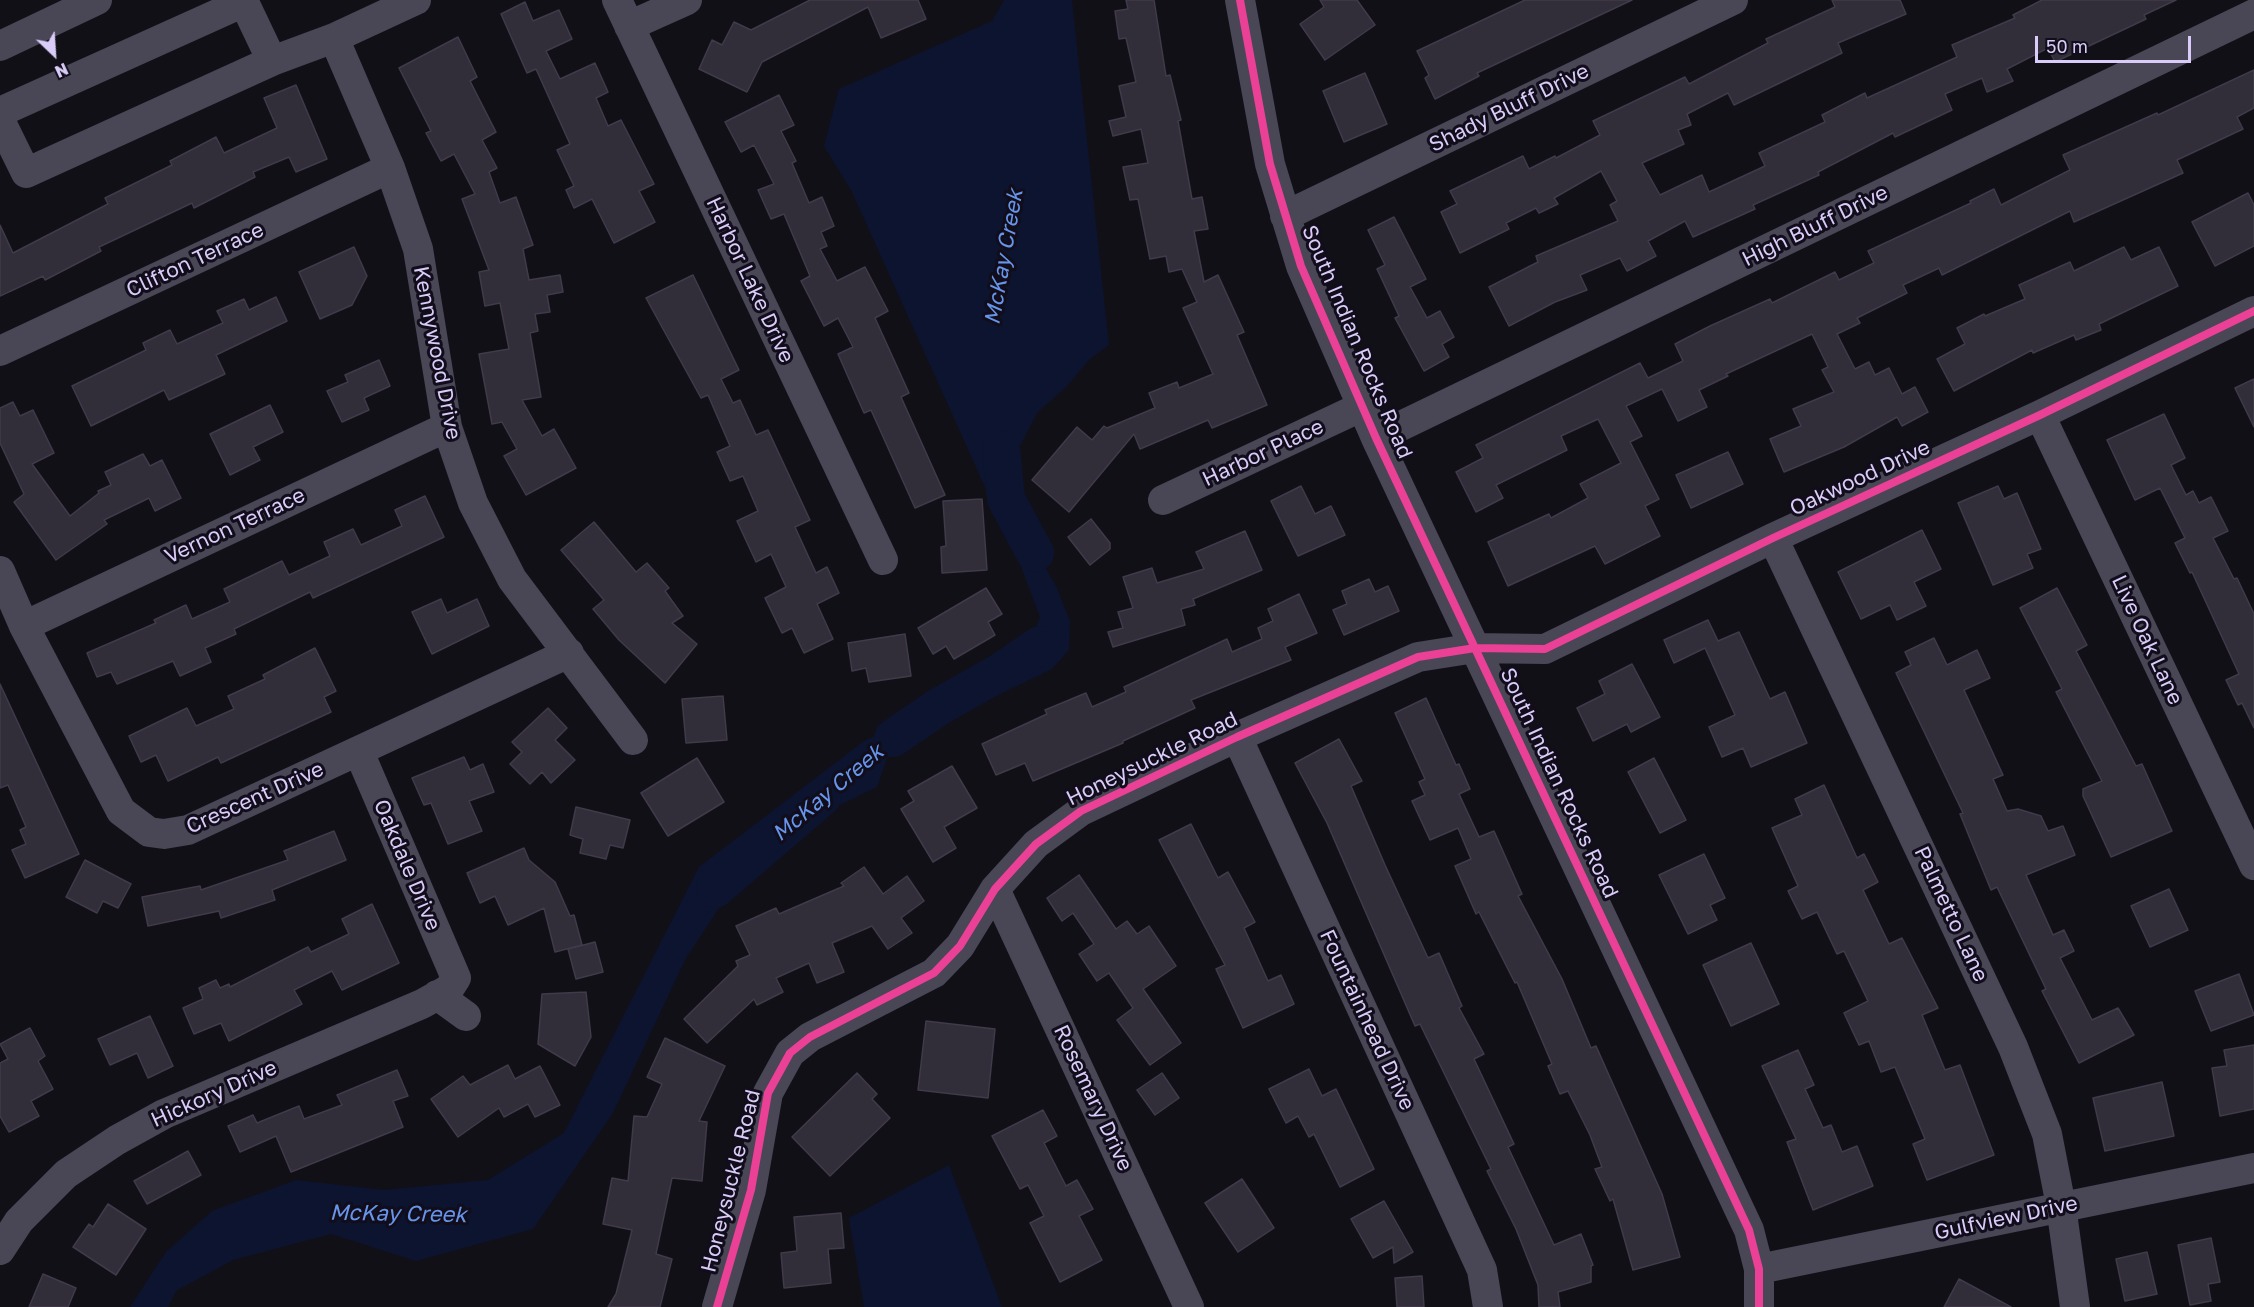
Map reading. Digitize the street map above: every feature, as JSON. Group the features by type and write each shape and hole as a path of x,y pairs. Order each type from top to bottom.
{"street":[{"path":"0,46 97,0"},
{"path":"0,120 26,173 416,0"},
{"path":"623,13 687,0"},
{"name":"South Indian Rocks Road","path":"1240,0 1269,164 1301,266 1376,438 1749,1230 1759,1269 1759,1307"},
{"name":"Shady Bluff Drive","path":"1285,216 1733,0"},
{"path":"0,112 244,1 272,62"},
{"name":"Harbor Lake Drive","path":"623,13 883,560"},
{"name":"High Bluff Drive","path":"1376,438 2254,14"},
{"name":"Kennywood Drive","path":"334,38 390,168 418,249 447,427 473,503 512,579 633,740"},
{"name":"Clifton Terrace","path":"0,351 390,168"},
{"name":"Oakwood Drive","path":"1475,648 1545,649 1773,538 2040,415 2254,311"},
{"name":"Harbor Place","path":"1162,500 1363,406"},
{"name":"Live Oak Lane","path":"2040,415 2254,865"},
{"name":"Vernon Terrace","path":"24,626 447,427"},
{"name":"Palmetto Lane","path":"1773,538 2013,1047 2047,1134 2061,1206 2075,1307"},
{"name":"Crescent Drive","path":"0,571 24,626 121,811 149,832 164,834 188,830 569,653"},
{"name":"Honeysuckle Road","path":"717,1307 751,1190 768,1093 790,1053 819,1032 934,973 960,946 995,889 1036,844 1081,811 1237,737 1418,657 1475,648"},
{"name":"Fountainhead Drive","path":"1237,737 1482,1270 1488,1307"},
{"name":"Oakdale Drive","path":"358,753 446,987"},
{"name":"Rosemary Drive","path":"995,889 1189,1307"},
{"path":"446,987 466,1016"},
{"name":"Hickory Drive","path":"0,1250 19,1221 66,1174 117,1140 164,1114 446,987"},
{"name":"Gulfview Drive","path":"1759,1269 2254,1168"}],"water":[{"path":"1004,0 1072,0 1109,345 1091,358 1067,386 1037,413 1017,452 1019,491 994,507 852,192 824,146 839,89 992,21"},
{"path":"1011,508 1056,586 1070,621 1069,650 1052,669 935,726 893,741 877,787 761,843 685,960 613,1113 533,1229 416,1261 331,1234 233,1260 176,1291 168,1307 130,1307 166,1252 212,1211 296,1180 384,1190 488,1180 564,1133 699,867 864,741 969,694 1026,653 1040,617 1016,553 998,517"},
{"path":"949,1165 1002,1307 864,1307 849,1218"}],"building":[{"path":"810,0 918,0 926,19 881,38 868,7 762,62 747,92 699,69 712,40 722,45 734,22 751,30"},
{"path":"1126,0 1154,0 1166,76 1170,75 1181,120 1178,121 1192,199 1202,197 1208,229 1194,231 1204,282 1218,275 1244,332 1237,335 1267,405 1212,428 1208,420 1140,449 1134,434 1069,512 1032,480 1077,427 1092,440 1104,426 1107,428 1155,408 1149,393 1177,382 1179,388 1213,374 1183,308 1197,302 1182,269 1169,272 1166,256 1150,259 1138,199 1130,200 1123,167 1148,163 1141,129 1113,136 1109,121 1126,117 1119,86 1136,82 1126,38 1119,39 1115,11 1128,9"},
{"path":"1320,0 1357,0 1375,25 1325,60 1300,24 1324,7"},
{"path":"1525,0 1632,0 1477,73 1479,76 1435,99 1425,78 1429,75 1417,51"},
{"path":"1832,0 1900,0 1906,14 1838,43 1842,53 1734,105 1728,93 1687,114 1691,125 1678,130 1684,144 1642,163 1660,195 1702,175 1709,192 1765,166 1759,153 1825,122 1822,115 1865,93 1867,98 1957,57 1952,45 2015,18 2013,15 2042,0 2176,0 2144,15 2146,19 2055,62 2048,48 2007,69 2013,81 1987,92 1982,78 1945,94 1952,110 1895,137 1893,133 1818,172 1819,175 1753,205 1755,209 1693,237 1685,221 1648,241 1656,256 1627,271 1620,258 1580,275 1587,290 1555,302 1509,326 1489,287 1538,262 1536,256 1618,221 1610,205 1617,201 1601,171 1554,198 1558,204 1539,213 1536,208 1506,223 1509,229 1460,253 1441,212 1457,204 1450,191 1523,156 1529,169 1555,156 1556,158 1600,135 1593,121 1685,77 1689,84 1768,43 1766,39 1835,7"},
{"path":"525,2 533,21 559,10 572,39 546,51 560,79 595,63 608,92 596,98 608,126 621,120 654,184 639,191 655,222 614,243 592,199 574,208 566,190 574,186 557,150 570,144 536,69 527,73 501,14"},
{"path":"458,37 477,77 470,81 496,132 482,140 497,168 489,172 500,203 516,197 533,245 523,249 529,280 560,275 563,292 547,295 550,312 535,314 538,331 530,333 541,397 522,400 542,436 554,429 576,468 526,495 504,456 517,449 502,422 492,424 479,354 509,349 500,303 485,306 479,272 489,270 462,199 475,194 454,154 441,161 426,133 431,131 399,68"},
{"path":"2254,70 2254,108 2237,117 2243,129 2177,160 2183,173 2074,222 2070,211 1942,275 1939,268 1903,285 1907,293 1857,318 1860,323 1837,334 1855,369 1869,362 1875,375 1889,368 1902,394 1915,387 1928,412 1902,426 1897,417 1844,447 1784,472 1770,439 1801,426 1793,409 1834,392 1822,370 1828,367 1812,334 1726,374 1728,376 1699,390 1707,407 1678,421 1662,389 1626,406 1642,436 1630,442 1659,499 1645,506 1660,536 1605,564 1595,546 1508,586 1488,542 1549,514 1551,518 1588,498 1580,484 1621,463 1598,419 1561,436 1567,450 1496,485 1503,498 1476,512 1456,472 1483,458 1476,445 1640,363 1648,378 1683,361 1675,344 1710,326 1770,299 1772,303 1835,272 1839,280 1874,263 1868,251 1971,203 1970,201 1994,189 2001,205 2070,170 2063,155 2157,113 2158,115"},
{"path":"1365,73 1387,124 1344,142 1323,91"},
{"path":"296,85 327,159 296,172 289,157 253,172 255,177 194,208 192,203 99,247 101,251 45,280 43,276 0,296 0,225 13,253 108,204 105,198 172,165 170,161 216,137 224,153 277,128 264,98"},
{"path":"779,95 794,125 781,131 796,161 792,163 809,203 822,197 834,226 821,232 827,246 820,249 837,281 865,267 888,311 875,318 909,393 901,397 945,495 915,508 871,410 864,413 838,354 853,347 838,318 824,326 801,281 810,276 784,214 771,219 758,190 774,184 754,145 741,152 725,122"},
{"path":"2248,193 2254,205 2254,246 2215,266 2192,222"},
{"path":"1394,217 1426,279 1410,287 1427,318 1440,311 1454,337 1442,344 1449,357 1424,371 1395,318 1399,316 1377,269 1385,265 1368,230"},
{"path":"354,247 367,276 352,305 320,319 299,272"},
{"path":"2124,247 2131,260 2159,247 2178,286 2099,324 2101,330 2076,340 2074,335 2033,353 2032,350 1954,391 1937,359 1965,344 1957,328 1984,314 1985,316 2025,299 2019,285 2070,262 2074,271"},
{"path":"693,275 739,370 721,379 733,403 740,400 756,435 768,430 810,520 795,527 816,573 827,567 839,593 817,604 833,639 804,653 792,628 782,633 765,598 786,587 771,554 756,562 737,521 758,511 743,476 730,481 717,452 730,446 708,395 701,398 646,298"},
{"path":"276,297 287,321 216,355 225,374 169,400 164,390 91,426 72,386 146,350 143,343 170,330 177,344 223,323 217,311 244,299 249,310"},
{"path":"379,360 390,386 364,398 369,410 342,422 327,391 348,382 345,375"},
{"path":"2254,379 2254,427 2235,388"},
{"path":"13,402 20,416 33,410 54,453 32,464 70,516 99,493 98,491 111,485 105,472 143,454 150,466 162,460 181,498 155,511 149,498 104,520 107,524 56,560 14,502 24,494 0,443 0,408"},
{"path":"270,405 283,432 253,447 260,460 230,475 210,434"},
{"path":"2164,414 2185,458 2171,465 2186,495 2193,491 2199,503 2211,497 2228,531 2213,538 2234,579 2237,578 2254,614 2254,728 2242,703 2238,705 2226,680 2239,674 2192,572 2190,573 2175,543 2185,538 2160,488 2135,500 2107,440"},
{"path":"1728,452 1743,484 1691,508 1676,475"},
{"path":"1301,486 1315,514 1331,506 1345,535 1298,556 1271,501"},
{"path":"1998,486 2004,499 2017,493 2041,549 2027,554 2033,568 1993,585 1958,503"},
{"path":"425,496 444,537 313,598 310,592 234,629 236,634 205,648 211,662 180,676 173,661 117,684 111,672 97,677 87,653 156,623 154,620 186,605 192,619 230,602 224,589 282,561 289,575 330,556 324,542 353,529 361,545 402,526 395,510"},
{"path":"982,499 987,570 942,573 941,547 946,546 943,501"},
{"path":"1091,519 1110,543 1110,549 1090,565 1068,537"},
{"path":"594,522 636,572 647,563 669,588 665,591 683,616 672,623 697,644 665,683 619,640 593,609 604,600 561,550"},
{"path":"1922,530 1941,569 1914,582 1926,606 1897,620 1890,605 1861,619 1838,572"},
{"path":"1245,531 1262,570 1193,599 1195,605 1181,609 1185,625 1113,647 1108,632 1123,628 1118,612 1133,608 1123,577 1152,568 1157,583 1204,569 1196,552"},
{"path":"1369,579 1375,592 1388,586 1399,611 1344,635 1333,610 1347,604 1342,591"},
{"path":"986,588 1002,614 988,622 995,635 954,659 946,646 933,654 918,628"},
{"path":"2057,588 2087,645 2076,651 2136,766 2142,764 2172,831 2111,857 2083,796 2083,789 2102,781 2056,692 2062,689 2020,608"},
{"path":"1299,594 1317,633 1285,647 1291,660 1191,700 1195,708 1123,743 1033,781 1025,763 996,775 982,744 1047,714 1045,710 1086,693 1092,707 1126,692 1124,687 1227,639 1232,652 1262,639 1258,628 1273,621 1268,609"},
{"path":"441,599 447,613 477,599 489,626 432,654 412,612"},
{"path":"1708,620 1718,641 1739,632 1770,699 1785,692 1807,743 1751,767 1743,748 1722,757 1709,727 1735,715 1705,648 1674,663 1664,640"},
{"path":"905,634 911,676 869,682 866,668 852,671 848,643"},
{"path":"1934,638 1947,665 1977,650 1990,678 1964,690 2003,775 1993,779 2007,811 2018,809 2041,816 2048,831 2063,826 2075,855 2026,875 2053,935 2064,930 2074,951 2060,958 2092,1020 2118,1008 2134,1035 2079,1063 2042,991 2046,989 1997,887 1991,890 1960,814 1963,813 1896,673 1911,665 1905,652"},
{"path":"315,648 336,691 324,697 331,712 221,763 218,757 168,781 156,755 141,762 129,736 187,708 196,726 234,709 228,696 265,679 263,675"},
{"path":"1632,664 1660,717 1631,732 1627,724 1593,741 1577,708 1605,694 1599,681"},
{"path":"0,684 79,854 25,878 12,850 26,844 20,830 26,827 8,785 0,788"},
{"path":"723,696 727,740 686,743 682,699"},
{"path":"1426,698 1456,765 1459,764 1470,789 1459,794 1479,837 1494,831 1522,894 1518,896 1562,979 1591,1048 1596,1046 1662,1194 1680,1257 1633,1270 1613,1199 1610,1201 1595,1169 1602,1167 1590,1135 1568,1091 1560,1094 1548,1066 1552,1064 1517,982 1515,983 1479,912 1476,914 1455,866 1471,859 1458,828 1430,840 1412,801 1425,795 1419,782 1425,779 1395,713"},
{"path":"548,708 567,728 555,740 575,760 551,783 542,772 530,784 510,764 522,752 512,742"},
{"path":"1339,739 1362,781 1351,786 1385,865 1428,958 1439,953 1462,1006 1459,1008 1484,1054 1474,1059 1514,1144 1508,1147 1554,1245 1581,1234 1593,1265 1591,1266 1591,1282 1558,1292 1560,1307 1539,1307 1538,1285 1516,1229 1487,1171 1491,1169 1420,1024 1415,1026 1327,823 1295,763"},
{"path":"464,757 470,770 483,764 494,792 469,801 482,831 448,844 431,803 424,805 412,778"},
{"path":"697,758 724,802 668,836 641,793"},
{"path":"1654,758 1686,820 1660,833 1628,772"},
{"path":"952,766 977,808 944,827 956,848 933,862 901,809 914,801 908,791"},
{"path":"1824,785 1857,858 1864,854 1878,882 1863,890 1889,944 1902,938 1938,1008 1922,1015 1945,1070 1960,1065 1994,1155 1927,1180 1913,1144 1925,1139 1895,1067 1881,1072 1869,1041 1859,1045 1844,1013 1868,1001 1844,951 1837,954 1817,912 1802,919 1788,891 1798,886 1772,828 1802,815 1795,799"},
{"path":"576,807 630,820 623,848 610,845 606,859 580,853 583,839 570,835"},
{"path":"1191,824 1218,878 1228,872 1255,922 1244,928 1268,981 1281,975 1294,1004 1243,1028 1216,969 1225,965 1159,840"},
{"path":"334,831 346,860 272,890 275,900 221,918 219,911 148,926 142,897 200,886 201,890 288,860 284,851"},
{"path":"524,848 529,860 555,882 570,916 574,915 582,945 555,952 544,908 508,925 495,896 480,903 467,873"},
{"path":"1704,854 1725,898 1710,905 1717,920 1688,934 1659,875"},
{"path":"85,860 131,884 118,908 103,901 97,913 66,897"},
{"path":"864,867 883,894 907,876 924,901 901,918 912,933 888,949 872,926 832,943 844,972 817,983 809,963 776,978 783,992 757,1005 754,999 707,1043 684,1019 738,966 736,961 750,955 736,926 776,908 779,914 844,886 841,883"},
{"path":"1079,875 1116,929 1127,921 1137,934 1149,926 1176,966 1143,989 1181,1043 1150,1065 1117,1020 1133,1008 1109,973 1097,981 1079,954 1094,944 1073,913 1062,921 1047,898"},
{"path":"2169,889 2188,930 2150,947 2131,906"},
{"path":"372,904 399,963 342,990 332,971 294,990 302,1004 229,1041 221,1023 194,1034 183,1008 203,999 199,988 216,980 220,988 229,984 230,987 308,947 311,952 349,934 342,919"},
{"path":"595,942 603,972 576,979 568,949"},
{"path":"1751,943 1779,1004 1731,1026 1703,965"},
{"path":"2239,974 2254,1015 2211,1031 2195,991"},
{"path":"586,992 591,1037 575,1066 538,1044 542,994"},
{"path":"150,1016 173,1066 148,1078 137,1053 110,1065 98,1039"},
{"path":"926,1021 995,1029 988,1098 918,1090"},
{"path":"30,1028 45,1056 38,1061 53,1089 31,1101 39,1116 9,1132 0,1116 0,1063 8,1059 0,1044"},
{"path":"665,1038 725,1066 699,1121 707,1122 702,1181 672,1178 656,1254 672,1259 660,1307 608,1307 616,1294 632,1230 603,1224 612,1178 628,1181 634,1116 647,1117 662,1084 647,1077"},
{"path":"2254,1045 2254,1109 2220,1116 2212,1068 2227,1066 2224,1050"},
{"path":"1798,1050 1814,1085 1805,1089 1823,1128 1831,1125 1842,1152 1857,1146 1873,1186 1813,1210 1787,1142 1796,1139 1762,1066"},
{"path":"508,1065 515,1079 540,1066 560,1105 535,1117 528,1104 504,1117 499,1108 458,1137 431,1099 463,1076 470,1085"},
{"path":"1309,1069 1322,1096 1336,1089 1374,1169 1340,1187 1314,1134 1309,1137 1298,1116 1286,1123 1269,1089"},
{"path":"397,1070 408,1096 393,1101 403,1127 291,1172 276,1136 240,1152 228,1126 253,1115 257,1123 299,1106 304,1119 342,1105 337,1095"},
{"path":"857,1073 877,1094 872,1099 890,1118 830,1176 792,1137"},
{"path":"1162,1073 1179,1098 1155,1115 1137,1090"},
{"path":"2162,1082 2174,1136 2105,1151 2093,1098"},
{"path":"1043,1110 1057,1136 1044,1143 1066,1186 1077,1180 1093,1209 1079,1216 1102,1260 1060,1282 1030,1223 1044,1216 1028,1185 1020,1189 992,1136"},
{"path":"188,1151 201,1175 147,1204 134,1181"},
{"path":"1242,1179 1274,1228 1238,1252 1205,1203"},
{"path":"1384,1201 1413,1252 1394,1263 1393,1247 1373,1258 1351,1219"},
{"path":"108,1204 146,1229 116,1275 73,1247 89,1224 93,1227"},
{"path":"841,1213 844,1248 828,1249 831,1283 784,1288 781,1253 797,1251 794,1217"},
{"path":"2211,1238 2220,1282 2208,1284 2211,1301 2190,1305 2178,1245"},
{"path":"2147,1252 2157,1294 2125,1301 2116,1259"},
{"path":"43,1274 76,1288 68,1307 29,1307"},
{"path":"1422,1276 1424,1307 1397,1307 1395,1278"},
{"path":"1959,1279 2011,1307 1944,1307"}],"waterway":[{"name":"McKay Creek","path":"1001,449 1006,499 1035,553"},
{"name":"McKay Creek","path":"893,738 940,706 1002,671 1040,645"},
{"name":"McKay Creek","path":"715,889 822,797"}],"cycle path":[{"path":"1240,0 1270,164 1301,266 1376,438 1749,1230 1759,1269 1759,1307"},
{"path":"717,1307 751,1190 768,1093 790,1053 810,1037 934,973 960,946 995,889 1036,844 1081,811 1237,737 1418,657 1475,648 1545,649 1773,538 2040,415 2254,311"}]}
